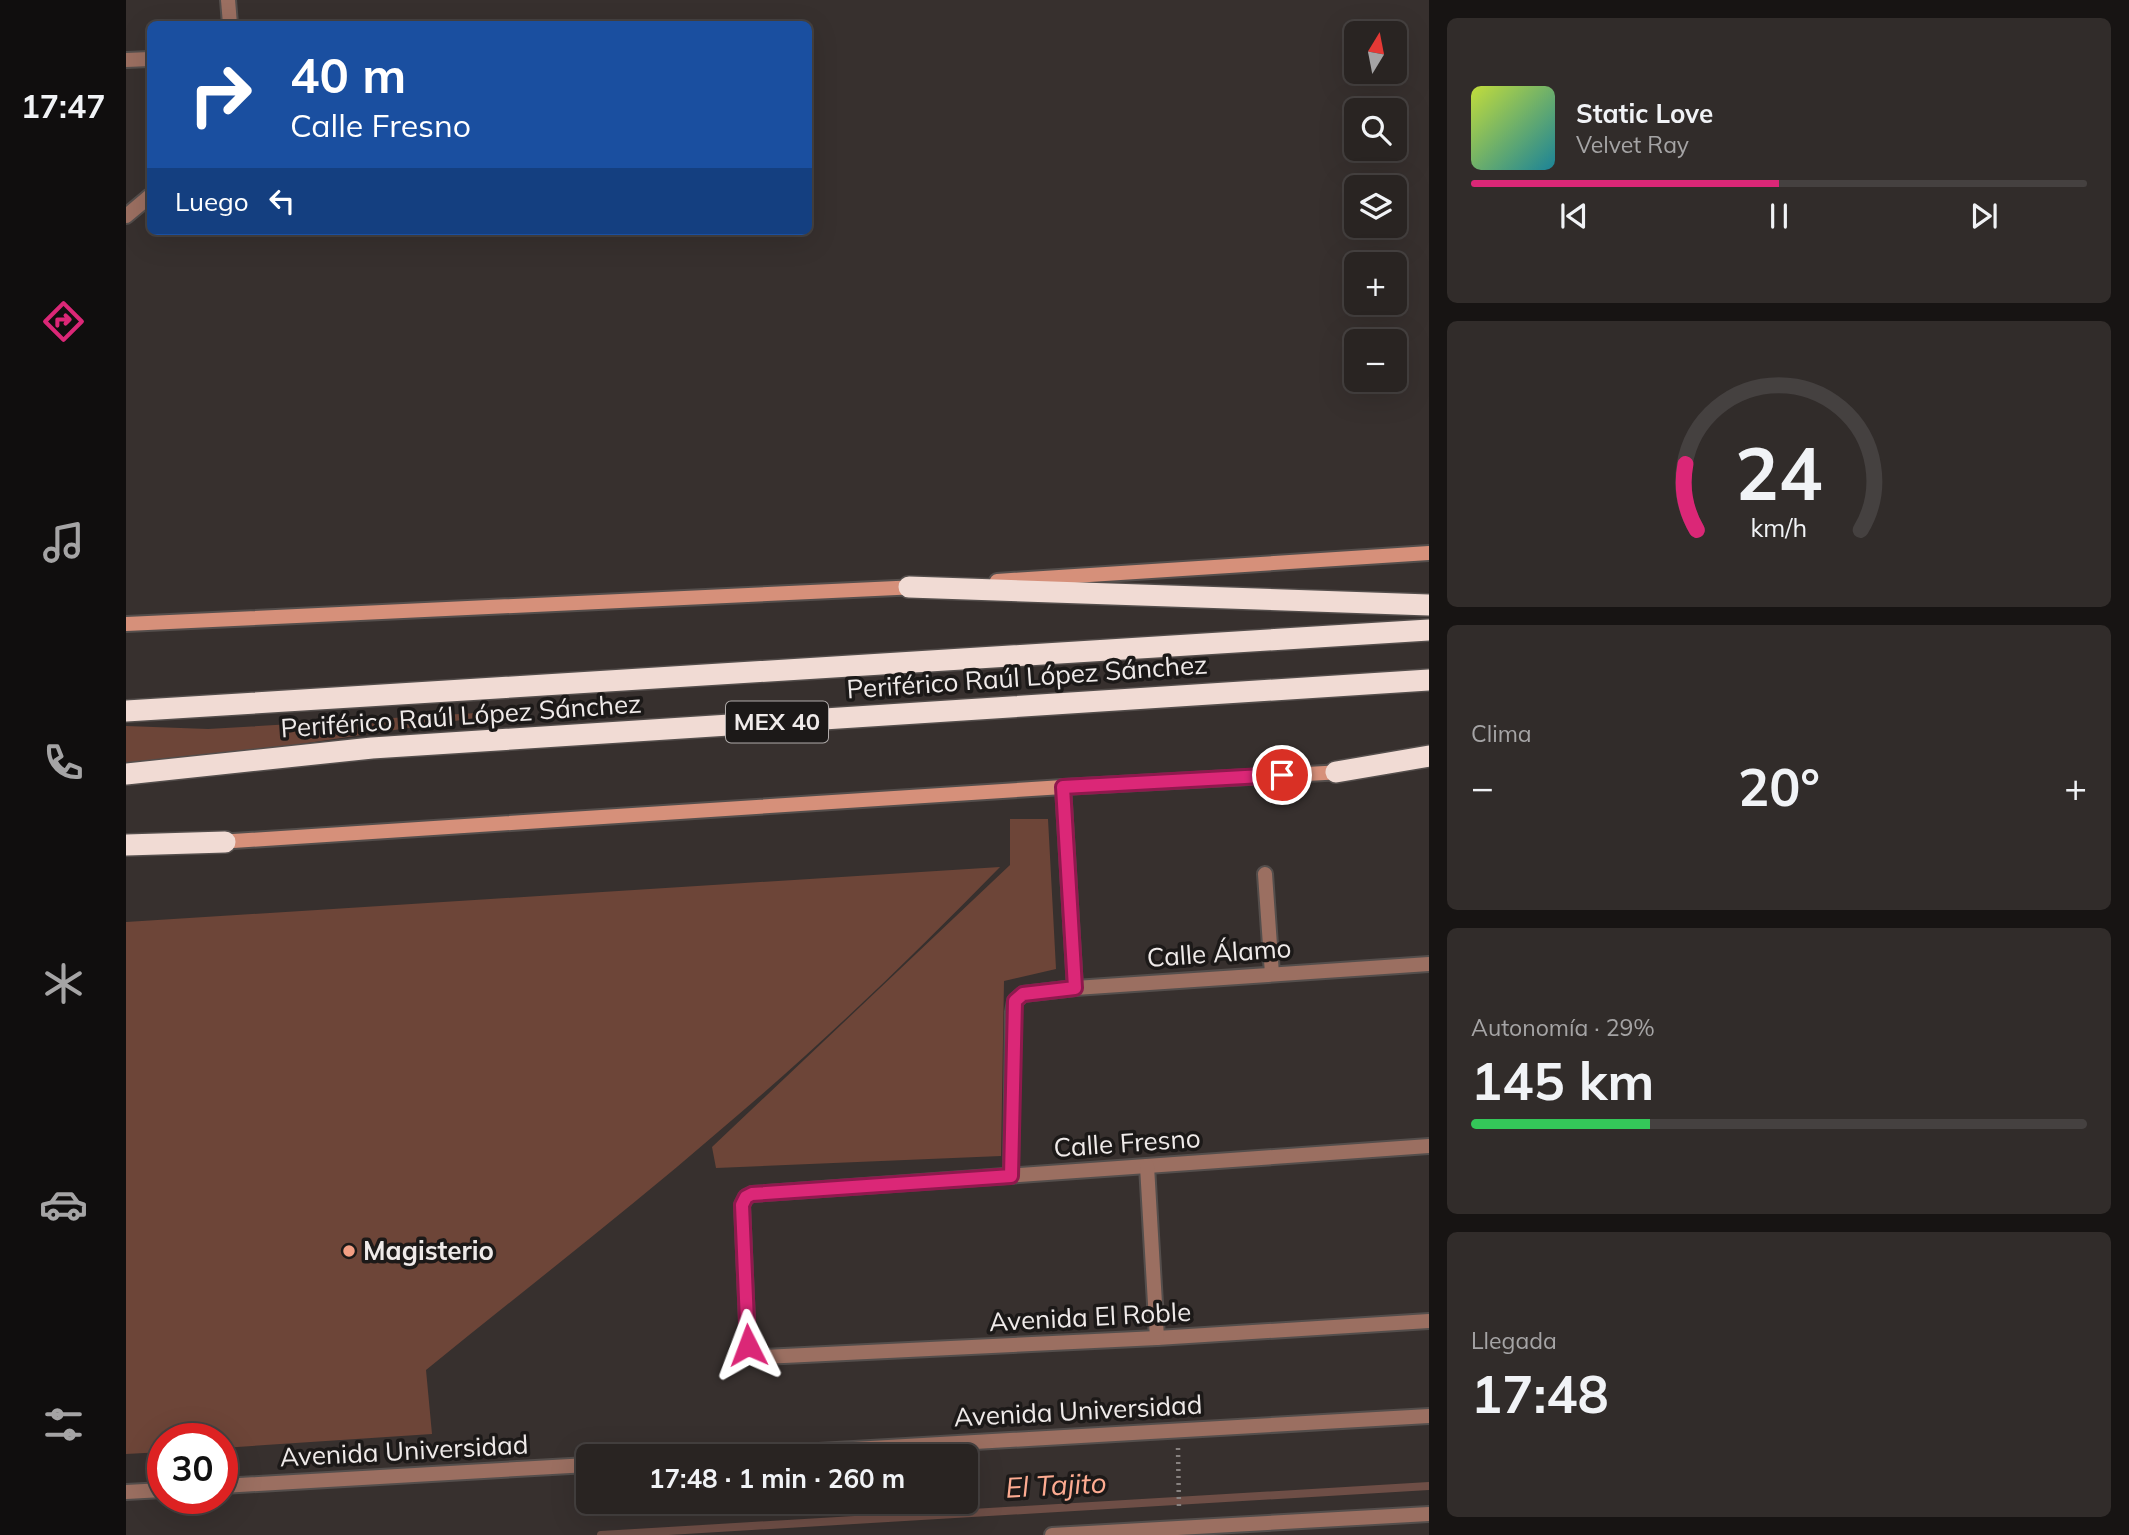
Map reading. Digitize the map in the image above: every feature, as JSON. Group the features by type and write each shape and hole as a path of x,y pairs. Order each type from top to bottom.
{"highway":[{"path":"909,587 1429,606"},
{"name":"Periférico Raúl López Sánchez","path":"126,711 1429,630"},
{"name":"Periférico Raúl López Sánchez","path":"126,774 372,748 1429,680"},
{"path":"1336,772 1429,756"},
{"path":"126,845 225,842"}],"main road":[{"path":"126,624 909,587 1429,553"},
{"path":"126,854 225,842 1429,766"}],"street":[{"path":"229,0 230,21"},
{"path":"126,60 147,59"},
{"path":"126,216 147,198"},
{"path":"1063,787 1075,988"},
{"path":"1265,874 1272,974"},
{"name":"Calle Álamo","path":"1011,1176 1015,1001 1023,994 1075,988 1429,964"},
{"name":"Calle Fresno","path":"753,1353 748,1345 742,1205 746,1197 752,1194 1429,1146"},
{"path":"1147,1166 1157,1338"},
{"name":"Avenida El Roble","path":"753,1353 762,1357 1157,1338 1429,1321"},
{"name":"Avenida Universidad","path":"940,1444 1429,1416"},
{"name":"Avenida Universidad","path":"238,1485 576,1466"},
{"path":"126,1492 147,1491"},
{"path":"1052,1535 1429,1514"}],"path":[{"path":"1178,1448 1179,1507"}],"shaded area":[{"path":"528,710 227,755 126,766 126,726 208,729"},
{"path":"1010,819 1048,819 1056,969 1004,981 1001,1156 716,1168 712,1147 1010,865"},
{"name":"Magisterio","path":"1000,867 862,1003 755,1101 646,1193 426,1370 432,1434 238,1447 238,1423 147,1423 147,1453 126,1454 126,922"}],"waterway":[{"name":"El Tajito","path":"601,1535 1429,1486"}],"place":[{"name":"Magisterio","path":"349,1251"}],"route":[{"path":"748,1345 742,1205 746,1197 752,1194 1011,1176 1015,1001 1023,994 1075,988 1063,787 1282,775"}]}
